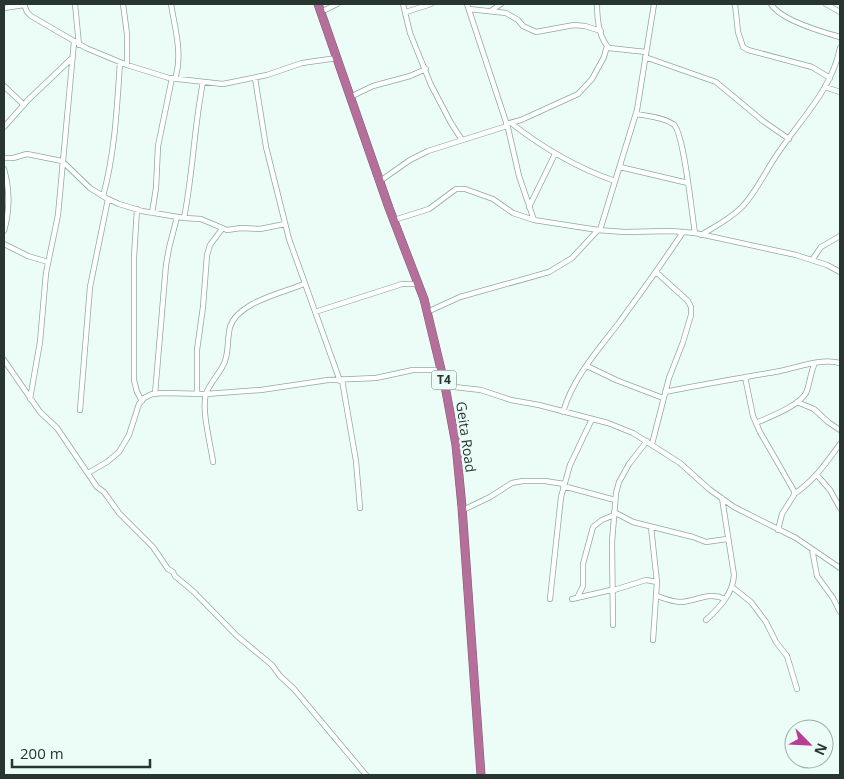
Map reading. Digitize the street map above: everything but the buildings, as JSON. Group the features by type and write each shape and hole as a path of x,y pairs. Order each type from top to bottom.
{"highway":[{"name":"Geita Road","path":"318,4 428,312 442,370 456,445 463,510 481,775"}],"street":[{"path":"4,8 24,4 27,12 32,16 76,43 128,65 174,79 223,84 267,75 302,63 337,58"},
{"path":"30,398 40,342 42,305 48,262 58,215 72,59 76,43 75,4"},
{"path":"123,4 127,34 128,65"},
{"path":"152,213 156,188 158,146 174,79 179,67 171,4"},
{"path":"321,12 337,4"},
{"path":"403,4 410,33 431,85 442,108 462,140"},
{"path":"406,12 431,4"},
{"path":"491,10 501,4"},
{"path":"380,181 410,160 428,151 508,124 578,94 592,79 604,57 607,46 601,30 597,4"},
{"path":"428,312 460,297 550,272 572,258 599,230 636,114 654,4"},
{"path":"735,4 738,32 743,47 812,67 830,78"},
{"path":"771,4 774,10 785,17 840,37"},
{"path":"826,4 840,12"},
{"path":"534,220 519,176 508,124 468,6 506,13 530,30 536,32 574,25 601,30"},
{"path":"607,46 646,54 716,82 763,121 789,138"},
{"path":"701,235 730,218 743,206 825,87 836,66 840,48"},
{"path":"4,127 72,59"},
{"path":"103,196 109,174 120,62"},
{"path":"350,96 373,86 410,76 426,69"},
{"path":"255,78 266,148 285,224 304,284 341,381 356,461 360,508"},
{"path":"184,218 197,110 203,82"},
{"path":"825,87 840,92"},
{"path":"4,94 6,88 24,105"},
{"path":"636,114 660,119 676,126 682,144 695,233"},
{"path":"508,124 555,154 588,172 615,181"},
{"path":"4,158 13,158 27,154 62,161 90,188 108,199 152,213 200,219 222,229 260,229 285,224"},
{"path":"529,207 555,154"},
{"path":"620,167 688,183"},
{"path":"4,169 9,196 4,231"},
{"path":"394,220 429,208 456,189 478,192 494,199 513,213 534,220 599,230 695,233 812,260 840,272"},
{"path":"80,410 90,287 108,199"},
{"path":"137,209 134,257 134,380 142,401"},
{"path":"154,394 166,265 177,217"},
{"path":"197,393 197,350 207,255 210,245 222,229"},
{"path":"564,412 572,388 683,232"},
{"path":"812,260 821,247 840,236"},
{"path":"4,244 28,256 48,262"},
{"path":"652,444 663,398 688,326 691,307 688,301 656,272"},
{"path":"213,462 205,418 206,394 225,363 230,327 234,318 257,302 304,284"},
{"path":"315,312 402,284 418,284"},
{"path":"4,360 40,412 57,428 97,487 104,492 119,513 153,547 168,569 194,592 237,636 272,665 366,775"},
{"path":"665,392 827,360 840,363"},
{"path":"756,423 797,402 805,394 811,370 815,363"},
{"path":"587,366 616,380 663,398"},
{"path":"88,473 107,462 119,452 129,435 139,404 144,398 154,394 206,394 261,390 328,380 341,381 376,378 413,370 442,370"},
{"path":"745,377 750,405 756,423 793,486 794,495"},
{"path":"445,386 482,390 511,400 592,419 634,433 680,463 709,489 734,507 812,548 840,568"},
{"path":"797,402 814,409 840,430"},
{"path":"550,599 558,513 564,485 570,465 592,419"},
{"path":"612,625 611,590 615,500 619,482 628,464 647,441"},
{"path":"778,530 782,514 794,495 808,485 840,444"},
{"path":"817,475 830,490 840,508"},
{"path":"463,510 490,497 512,483 540,481 564,485 615,500"},
{"path":"706,620 725,599 732,587 734,575 722,498"},
{"path":"656,582 648,579 574,598 583,586 583,564 593,527 614,514 633,522 706,542 727,539"},
{"path":"651,527 657,596 654,640"},
{"path":"812,548 817,576 833,598 840,612"},
{"path":"732,587 751,602 766,622 776,642 787,656 797,689"},
{"path":"657,596 682,602 709,595 725,599"}]}
